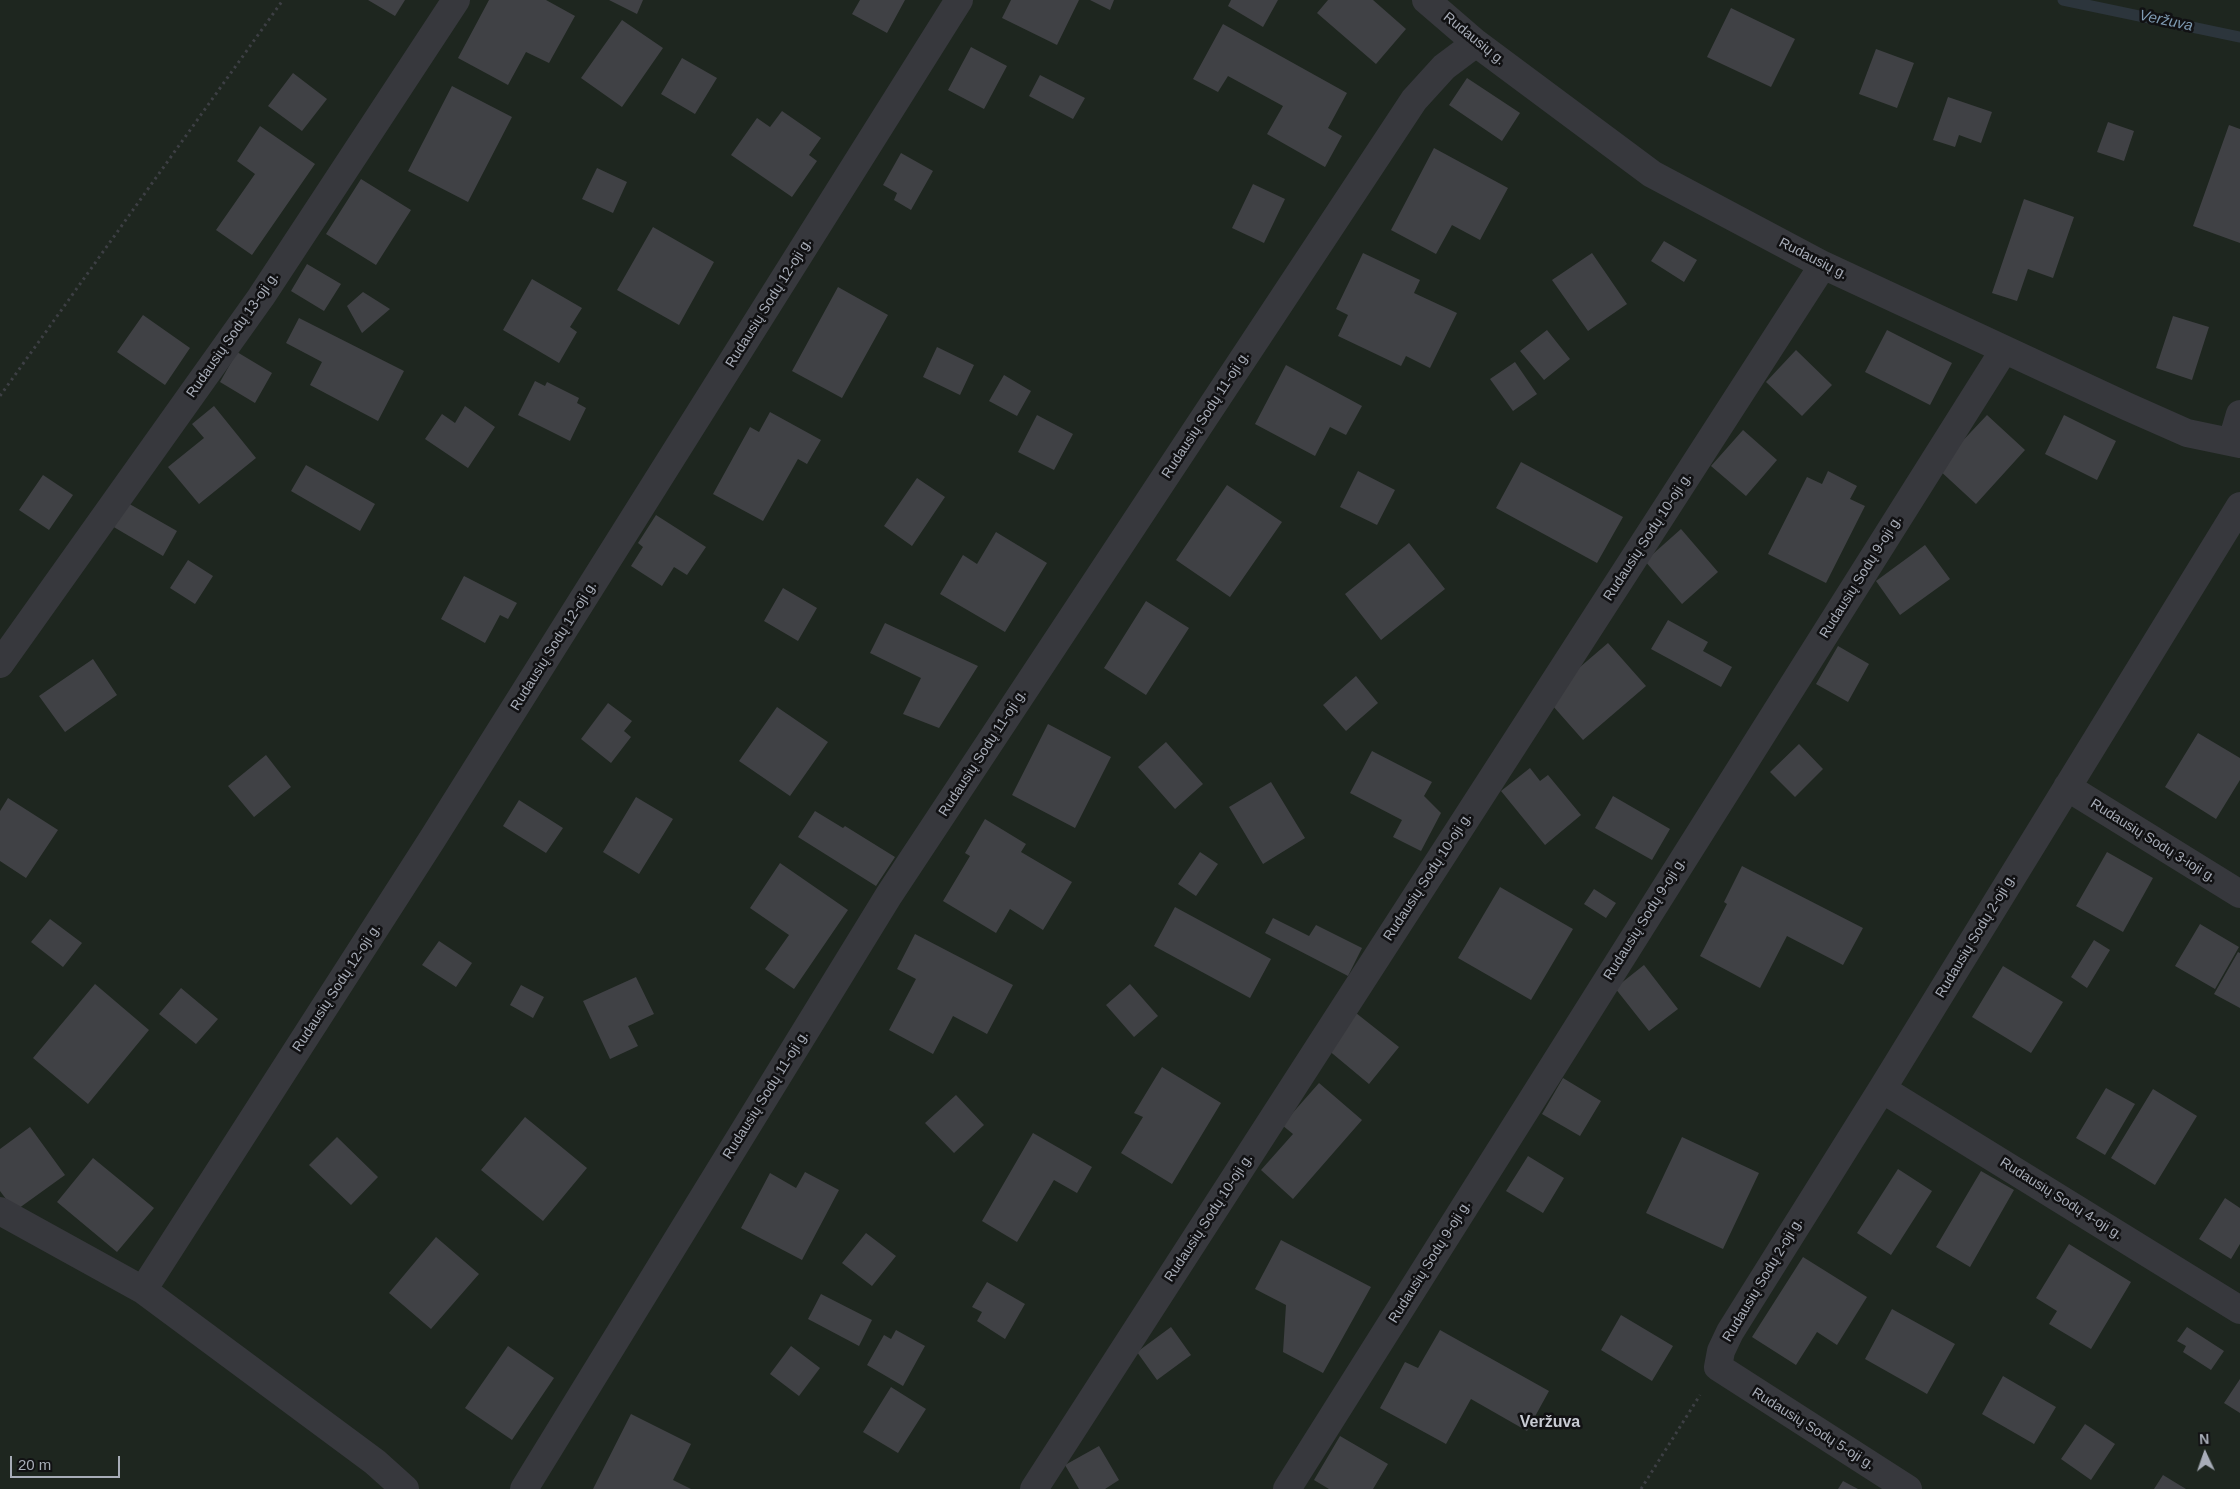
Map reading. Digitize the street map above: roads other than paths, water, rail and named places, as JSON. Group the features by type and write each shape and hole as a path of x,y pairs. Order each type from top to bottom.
{"street":[{"name":"Rudausių Sodų 13-oji g.","path":"0,664 261,297 456,0"},
{"name":"Rudausių Sodų 12-oji g.","path":"143,1290 434,838 959,0"},
{"name":"Rudausių g.","path":"1426,0 1476,43 1652,174 1823,265 2004,350 2187,433 2236,442"},
{"name":"Rudausių Sodų 11-oji g.","path":"524,1489 906,870 1414,100 1444,67 1476,43"},
{"name":"Rudausių Sodų 10-oji g.","path":"1034,1489 1823,265"},
{"name":"Rudausių Sodų 9-oji g.","path":"1286,1489 2004,350"},
{"path":"2236,442 2240,414"},
{"name":"Rudausių Sodų 2-oji g.","path":"1718,1367 1721,1351 1730,1332 1882,1089 2240,506"},
{"name":"Rudausių Sodų 3-ioji g.","path":"2067,787 2240,894"},
{"name":"Rudausių Sodų 4-oji g.","path":"1882,1089 2240,1310"},
{"path":"0,1211 143,1290 375,1462 405,1489"},
{"name":"Rudausių Sodų 5-oji g.","path":"1718,1367 1908,1489"}],"waterway":[{"name":"Veržuva","path":"2063,0 2240,37"}],"district":[{"name":"Veržuva","path":"1550,1423"}]}
